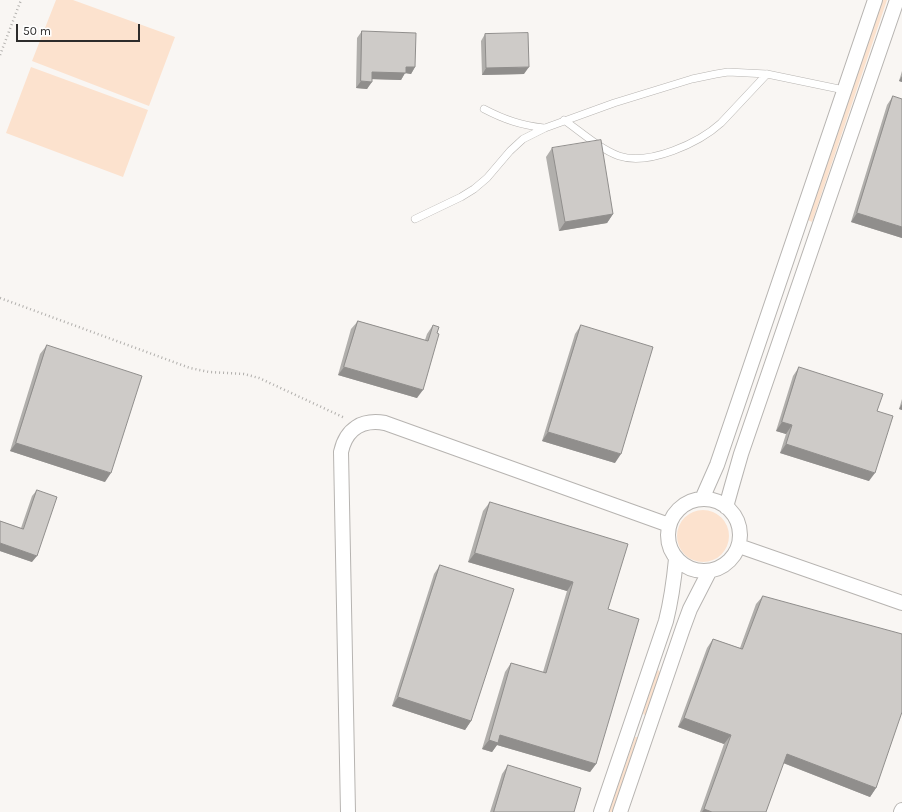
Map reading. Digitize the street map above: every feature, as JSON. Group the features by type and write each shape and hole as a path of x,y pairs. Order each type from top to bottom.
{"street":[{"path":"702,499 717,465 875,0"},
{"path":"726,506 741,454 897,0"},
{"path":"348,812 341,452 347,436 353,430 368,422 385,423 669,525"},
{"path":"702,499 715,500 726,506 734,515 739,524 739,546 734,556 728,563 709,572 696,571 685,567 676,559 670,548 668,537 669,525 674,515 681,507 691,501 702,499"},
{"path":"739,546 902,603"},
{"path":"601,812 666,622 671,601 676,559"},
{"path":"620,812 690,609 709,572"},
{"path":"631,724 648,730"}],"lane":[{"path":"415,219 461,197 474,189 487,178 510,151 524,139 545,128 614,103 692,79 728,72 767,74 844,90"},
{"path":"564,120 596,143 615,154 629,158 655,156 688,145 714,129 767,74"},
{"path":"484,109 498,117 513,122 545,128"}],"path":[{"path":"0,55 22,0"},
{"path":"0,298 190,368 214,372 244,374 259,378 360,425"}],"shaded area":[{"path":"56,0 73,0 175,37 149,106 32,61"},
{"path":"882,0 887,0 812,222 808,220"},
{"path":"31,67 148,110 123,177 6,133"},
{"path":"703,510 717,514 725,522 729,536 725,550 717,558 703,562 689,558 681,550 677,536 681,522 689,514"},
{"path":"659,670 660,673 646,714 644,715 643,713 656,672"},
{"path":"635,737 638,738 638,740 613,812 609,812"}],"building":[{"path":"362,31 416,33 415,67 406,67 406,73 372,72 372,82 361,81"},
{"path":"528,33 529,67 486,68 485,34"},
{"path":"893,96 902,99 902,227 857,213"},
{"path":"601,140 613,214 565,222 552,148"},
{"path":"358,321 428,341 433,325 439,327 437,333 439,334 423,390 344,367"},
{"path":"581,325 653,347 621,454 548,432"},
{"path":"47,345 142,376 111,473 16,443"},
{"path":"799,367 883,394 877,411 893,416 875,473 786,444 792,425 782,422"},
{"path":"37,490 57,497 37,556 0,543 0,521 23,529"},
{"path":"490,502 628,544 608,609 639,619 596,764 500,735 498,743 489,740 511,663 546,673 573,582 475,553"},
{"path":"440,565 514,589 471,721 398,697"},
{"path":"763,596 902,634 902,712 876,788 787,754 766,812 712,812 704,809 731,735 684,718 713,639 742,649"},
{"path":"508,765 581,788 574,812 494,812"}]}
